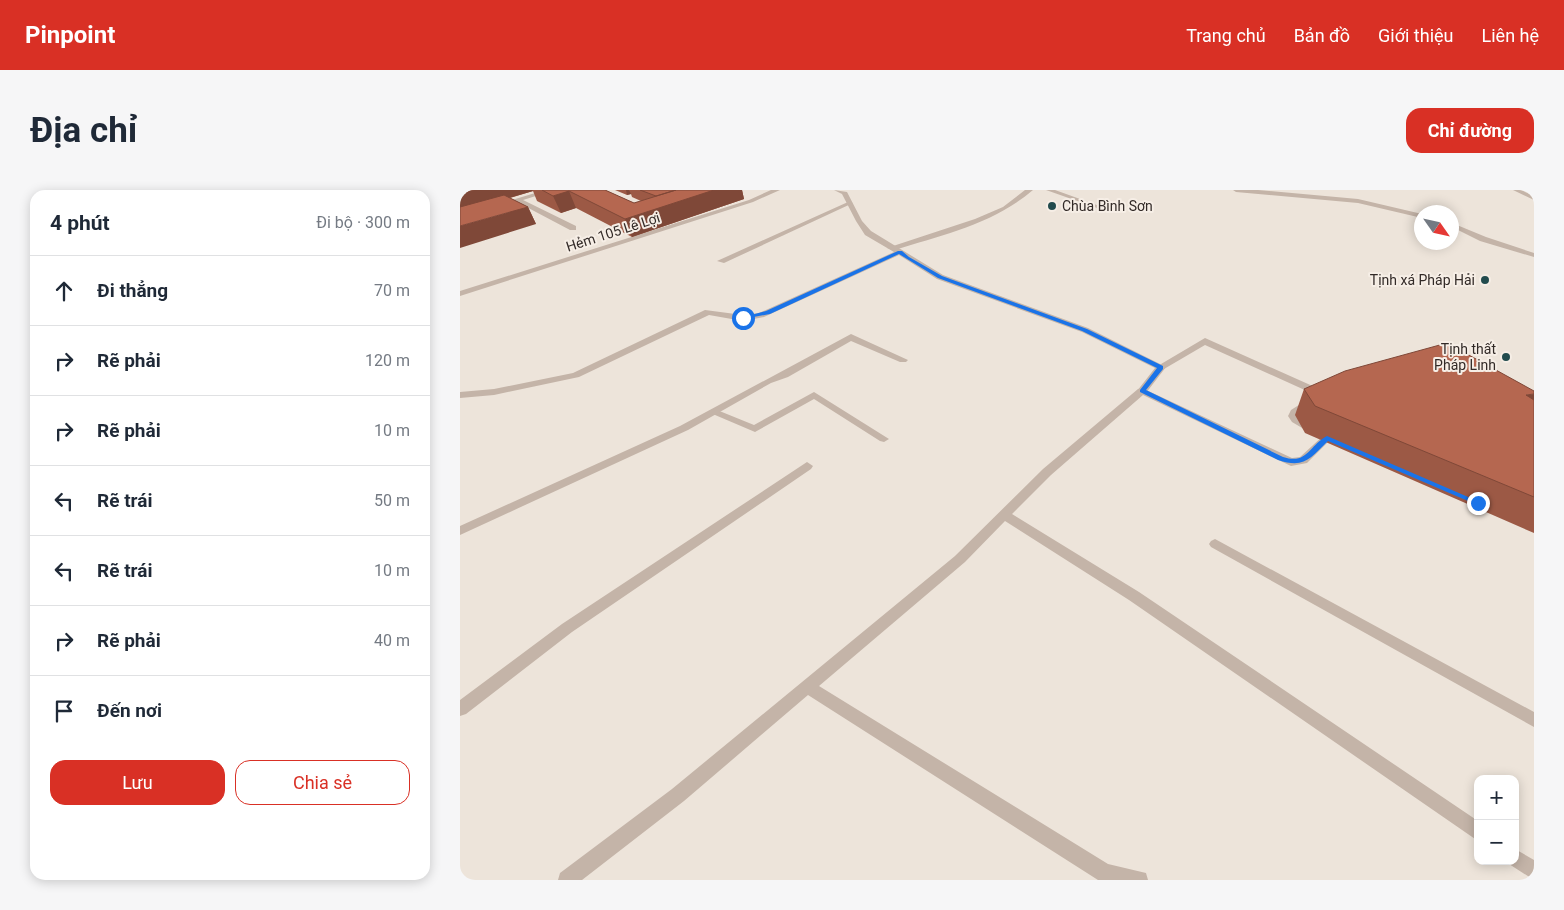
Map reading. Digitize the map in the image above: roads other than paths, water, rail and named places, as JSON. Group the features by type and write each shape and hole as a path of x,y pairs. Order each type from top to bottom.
{"street":[{"path":"489,208 552,190"},
{"name":"Hẻm 105 Lê Lợi","path":"460,294 741,204 773,190"},
{"path":"837,190 845,193 859,222 868,233 940,277 1084,330 1161,367"},
{"path":"460,395 494,392 576,375 708,312 743,318 761,315 896,250 1006,207 1016,198 1030,190"},
{"path":"1050,190 1102,208"},
{"path":"1236,190 1358,201 1414,214"},
{"path":"1516,190 1534,198"},
{"path":"518,200 573,228"},
{"path":"721,262 850,203"},
{"path":"1459,227 1483,239 1534,255"},
{"path":"460,531 530,497 684,428 768,381 785,375 851,338 903,360"},
{"path":"567,880 678,795 960,559 1047,472 1142,391 1161,367 1205,342 1327,392 1295,412 1293,416 1308,429 1332,440 1304,460 1291,462 1142,391"},
{"path":"713,412 755,429 814,395 884,439"},
{"path":"460,708 567,628 807,466"},
{"path":"1004,515 1134,596 1474,829"},
{"path":"1215,544 1534,720"},
{"path":"808,687 1105,873 1139,880"},
{"path":"1519,861 1534,871"}],"place":[{"name":"Chùa Bình Sơn","path":"1052,206"},
{"name":"Tịnh xá Pháp Hải","path":"1485,280"},
{"name":"Tịnh thất Pháp Linh","path":"1506,357"}]}
